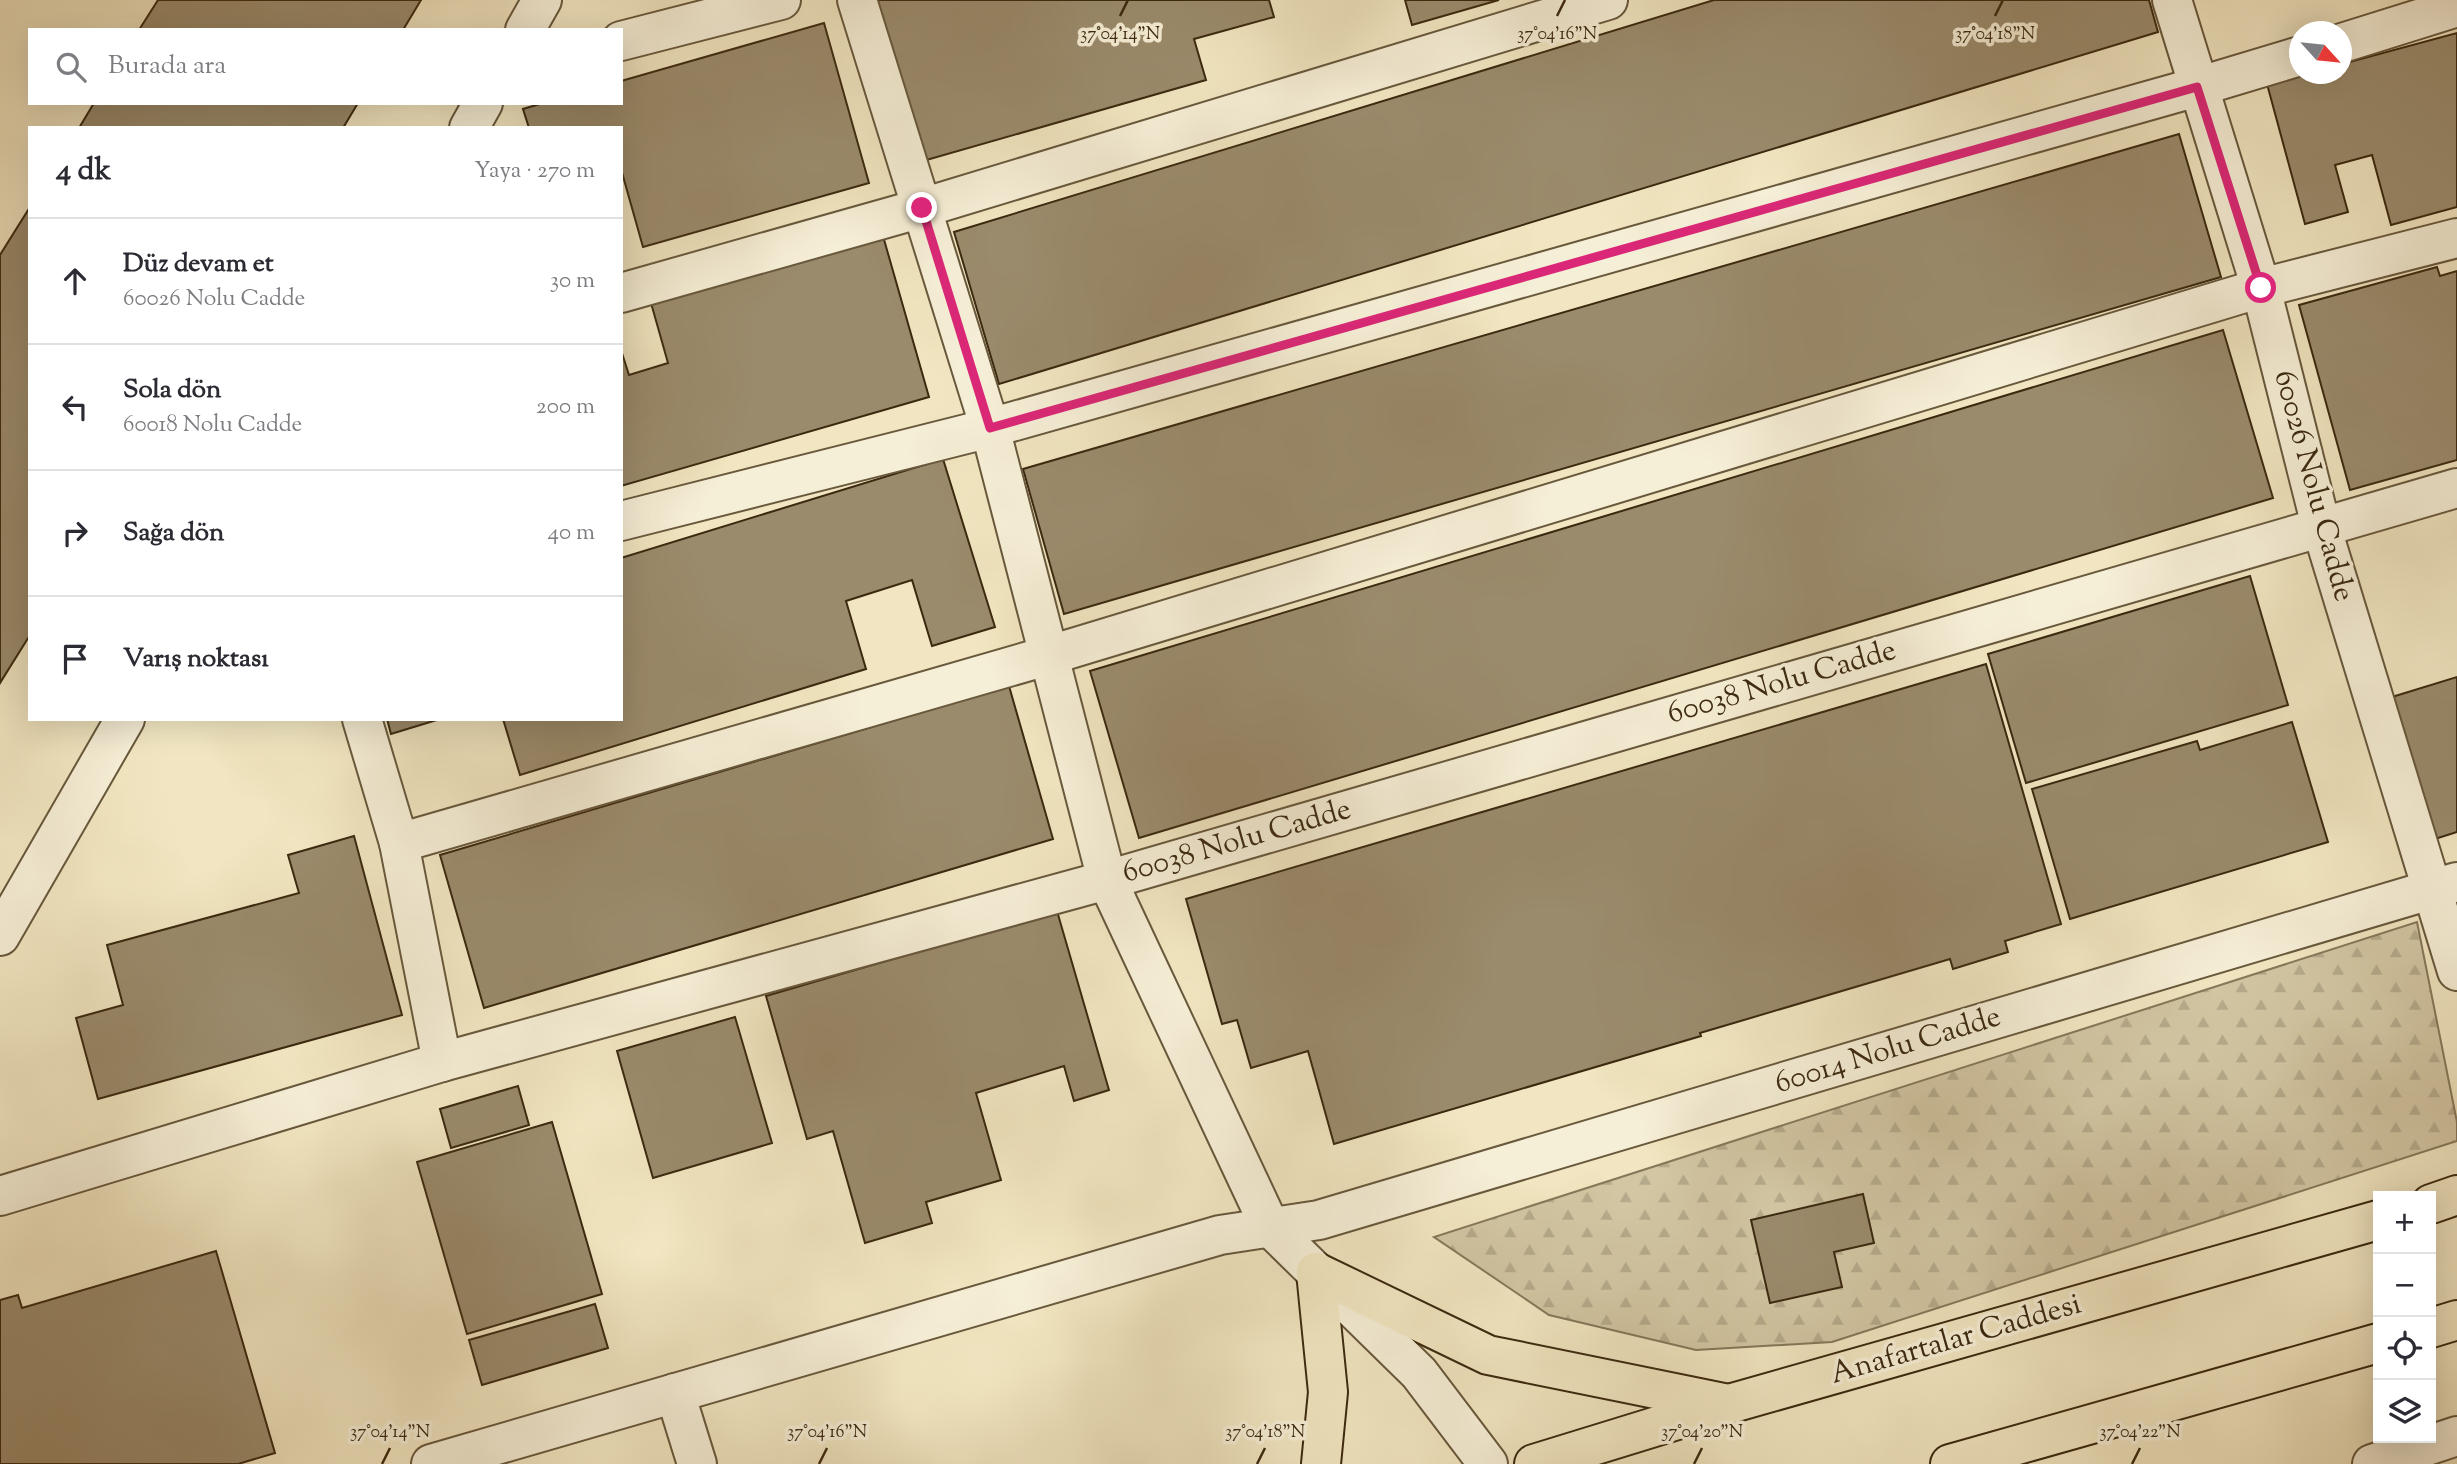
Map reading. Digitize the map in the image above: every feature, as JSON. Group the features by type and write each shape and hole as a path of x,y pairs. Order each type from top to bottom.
{"main road":[{"path":"2436,1202 2457,1195"},
{"name":"Anafartalar Caddesi","path":"1534,1464 1729,1404 2373,1221"},
{"path":"1316,1272 1488,1355 1729,1404"},
{"path":"1316,1272 1328,1392 1321,1464"},
{"path":"2436,1326 2457,1320"},
{"path":"1950,1464 2373,1344"}],"lane":[{"path":"526,28 542,0"},
{"path":"623,40 781,0"},
{"path":"857,0 990,428 1107,880 1270,1227 1419,1373 1488,1464"},
{"path":"623,292 922,208 1608,0"},
{"name":"60026 Nolu Cadde","path":"2172,0 2261,288 2321,526 2444,886 2457,971"},
{"path":"2352,39 2438,7"},
{"path":"623,520 990,428 2289,59"},
{"path":"470,126 482,105"},
{"path":"399,843 1050,655 2261,288 2457,238"},
{"name":"60038 Nolu Cadde","path":"0,1196 442,1062 1107,880 2457,488"},
{"path":"0,936 124,721"},
{"path":"363,721 399,843 442,1062"},
{"name":"60014 Nolu Cadde","path":"431,1464 1220,1235 1319,1220 2444,886"},
{"path":"675,1393 697,1464"},
{"path":"2372,1464 2457,1436"}],"green space":[{"path":"2417,922 2457,1122 2457,1141 1832,1342 1696,1350 1549,1315 1434,1237"}],"building":[{"path":"158,0 421,0 404,28 140,28"},
{"path":"870,0 1269,0 1274,17 1194,39 1206,80 916,163"},
{"path":"1405,0 1499,0 1412,25"},
{"path":"1714,0 2149,0 2158,32 999,384 954,232"},
{"path":"824,23 869,183 643,247 623,176 623,126 528,126 523,109 536,105 623,105 623,80"},
{"path":"2457,33 2457,207 2391,225 2372,155 2335,165 2348,212 2305,224 2267,84 2289,78 2289,84 2352,84 2352,61"},
{"path":"93,105 357,105 344,126 80,126"},
{"path":"2179,134 2221,277 1064,614 1023,469"},
{"path":"28,210 28,638 0,683 0,255"},
{"path":"883,236 929,397 623,485 623,356 629,375 668,363 651,303"},
{"path":"2437,267 2440,276 2457,271 2457,460 2350,490 2299,305"},
{"path":"2223,330 2273,498 1139,838 1090,671"},
{"path":"943,459 995,627 932,646 912,580 846,601 866,669 520,775 504,721 623,721 623,557"},
{"path":"2250,576 2288,705 2026,783 1988,654"},
{"path":"1986,664 2061,924 2005,941 2008,952 1953,969 1950,959 1700,1033 1701,1036 1334,1144 1308,1051 1251,1068 1237,1020 1222,1024 1186,899"},
{"path":"2457,677 2457,832 2435,839 2392,697"},
{"path":"1009,686 1053,839 484,1008 440,855"},
{"path":"388,721 433,721 391,734"},
{"path":"2292,722 2328,842 2070,919 2032,789 2197,741 2200,750"},
{"path":"354,836 402,1015 98,1099 76,1018 123,1005 107,945 299,893 288,855"},
{"path":"1057,911 1109,1090 1074,1101 1064,1066 976,1093 1001,1180 926,1202 932,1223 865,1243 833,1131 807,1139 766,996"},
{"path":"735,1017 772,1143 653,1178 617,1051"},
{"path":"518,1086 529,1125 451,1148 440,1109"},
{"path":"552,1122 602,1294 467,1334 417,1162"},
{"path":"1863,1194 1874,1243 1834,1252 1842,1287 1770,1303 1751,1220"},
{"path":"216,1251 275,1453 238,1464 0,1464 0,1300 18,1295 22,1308"},
{"path":"595,1304 608,1348 482,1385 469,1340"}],"route":[{"path":"922,208 990,428 2197,87 2261,288"}]}
